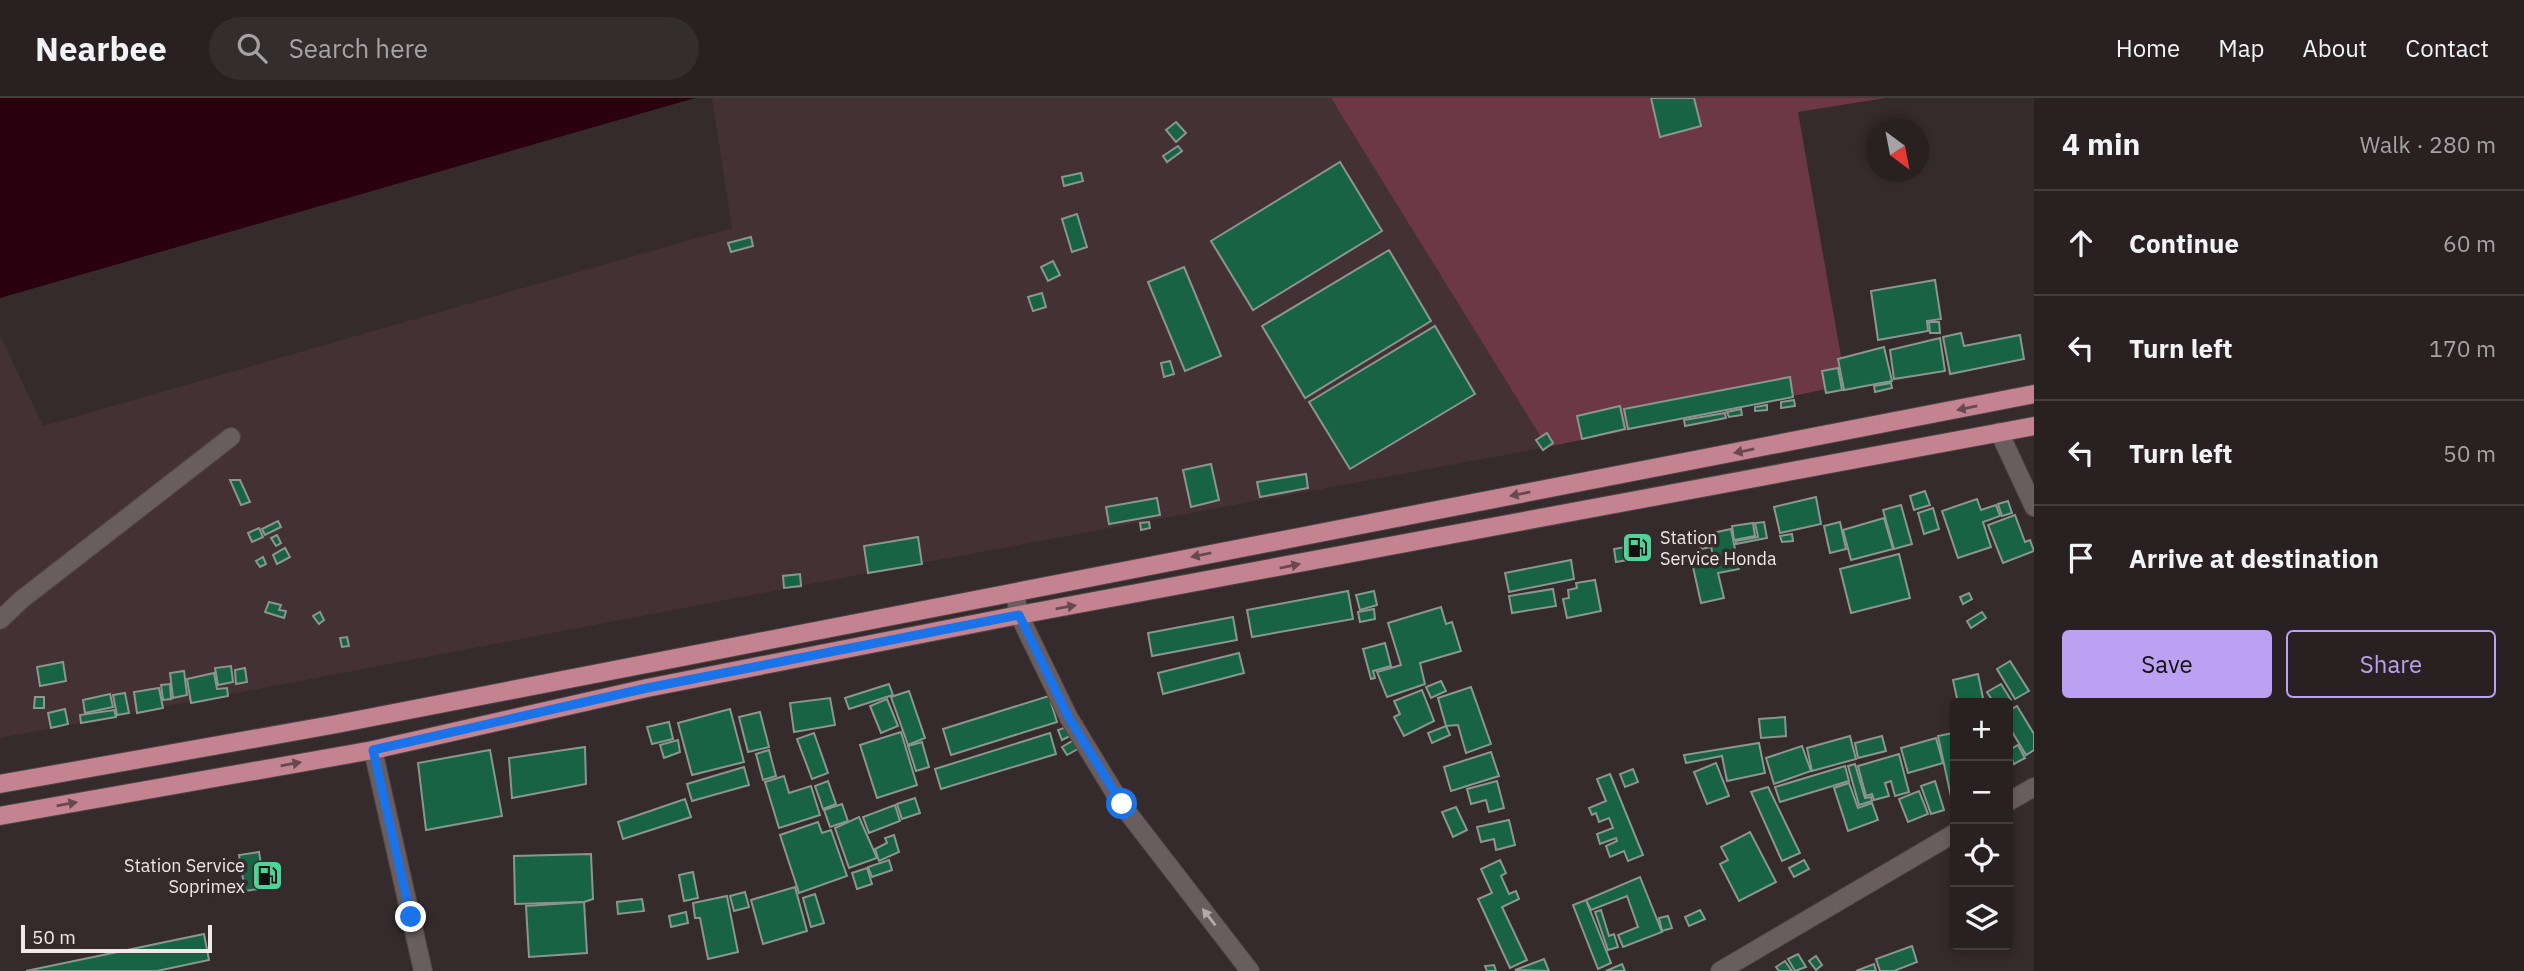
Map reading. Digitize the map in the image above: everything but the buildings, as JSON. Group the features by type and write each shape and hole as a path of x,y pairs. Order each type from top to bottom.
{"main road":[{"path":"0,783 337,724 2034,394"},
{"path":"0,817 373,750 647,688 1019,615 2034,426"}],"street":[{"path":"1999,432 2034,507"},
{"path":"0,620 21,600 231,437"},
{"path":"1015,594 1019,615 1069,718 1122,804 1250,971"},
{"path":"373,750 423,971"},
{"path":"2013,799 2034,787"},
{"path":"1720,971 1950,836"}],"shaded area":[{"path":"0,98 695,98 0,298"},
{"path":"712,98 1331,98 1547,447 0,738 0,335 43,426 732,228"},
{"path":"1331,98 1885,98 1798,112 1846,385 1547,447"}],"place":[{"name":"Station Service Honda","path":"1637,547"},
{"name":"Station Service Soprimex","path":"268,875"}],"route":[{"path":"411,917 373,750 647,688 1019,615 1069,718 1122,804"}]}
